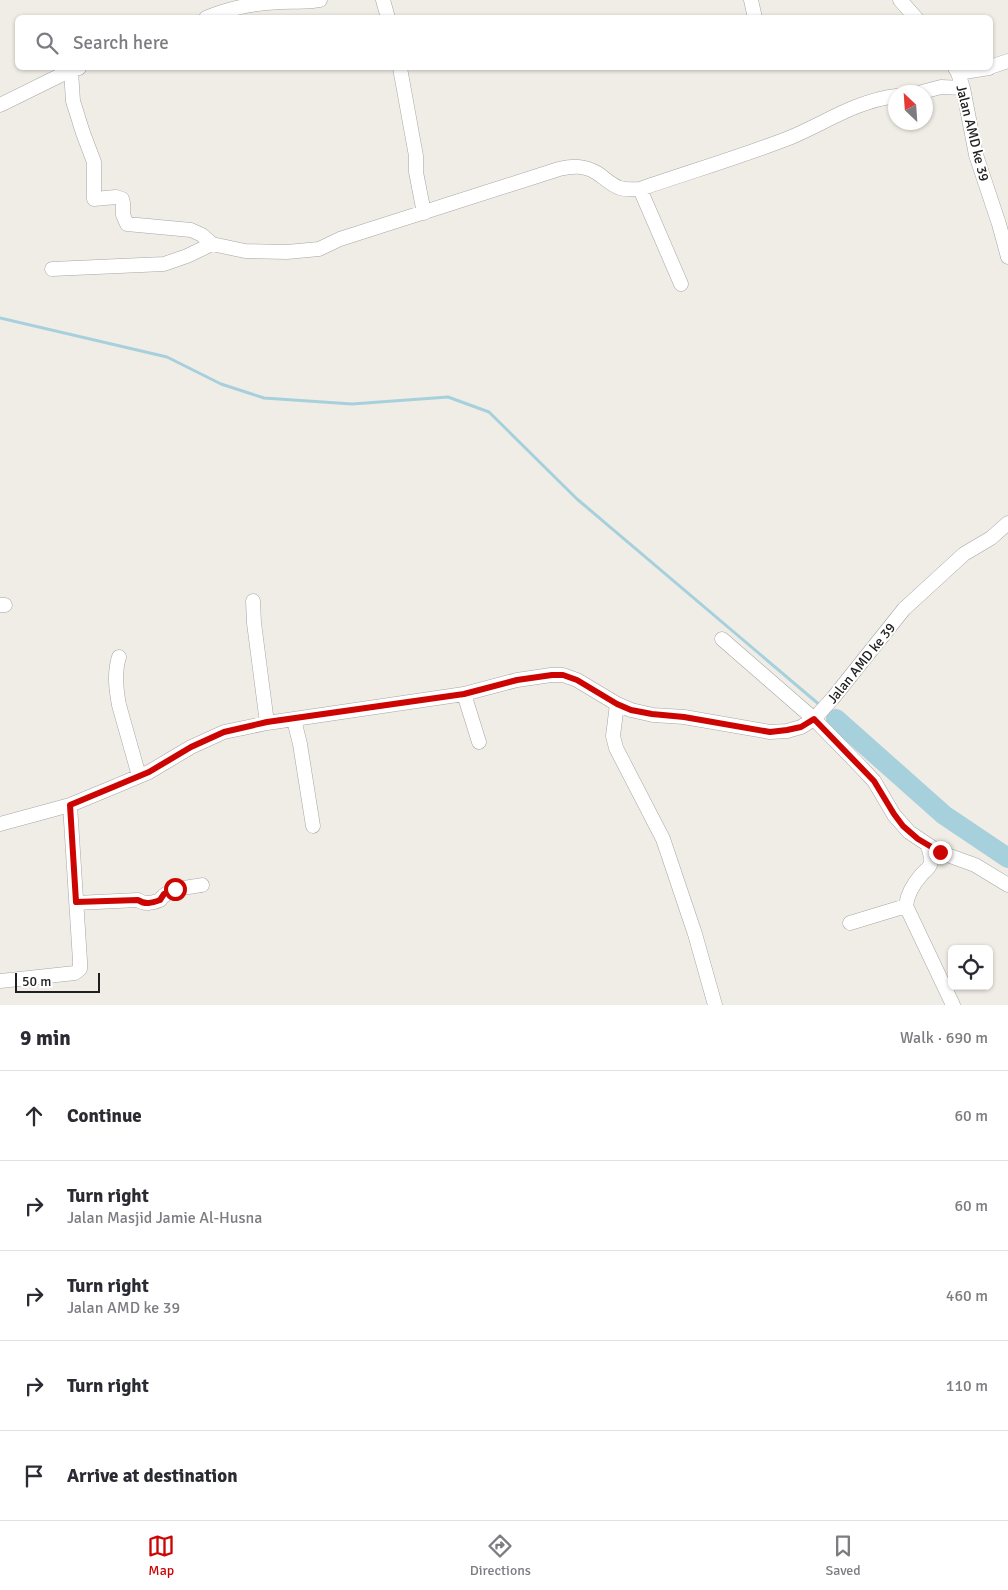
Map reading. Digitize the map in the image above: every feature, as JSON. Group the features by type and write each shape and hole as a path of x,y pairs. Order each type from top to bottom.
{"street":[{"path":"216,15 268,3 320,0"},
{"path":"383,0 387,15"},
{"path":"751,0 754,15"},
{"path":"900,0 913,15"},
{"path":"993,66 1008,61"},
{"path":"0,105 73,70"},
{"path":"75,70 74,101 94,162 94,198 116,197 122,199 124,203 123,216 128,224 191,230 202,235 212,244 254,251 287,252 319,249 340,239 572,166 583,167 596,173 610,184 622,189 640,189 789,137 870,101 888,98"},
{"path":"400,70 424,213"},
{"name":"Jalan AMD ke 39","path":"957,70 963,88 976,155 1004,223 1008,257"},
{"path":"933,89 941,87 963,88"},
{"path":"640,189 681,284"},
{"path":"52,268 164,264 212,244"},
{"name":"Jalan AMD ke 39","path":"0,824 70,805 149,772 191,747 224,732 267,722 294,720 348,710 464,694 517,680 552,675 563,675 577,680 617,704 631,710 770,732 801,727 814,719 833,698 904,609 964,554 991,538 1008,523"},
{"path":"254,600 254,623 267,722"},
{"path":"722,639 814,719 874,781 894,814 908,832 940,852 976,866 1008,885"},
{"path":"119,657 116,668 118,699 139,776"},
{"path":"464,694 479,742"},
{"path":"617,704 613,736 616,748 662,839 695,934 715,1005"},
{"path":"294,720 300,744 313,826"},
{"path":"0,981 75,972 80,969 70,805"},
{"path":"928,845 931,859 930,865 910,891 906,898 906,906 953,1005"},
{"path":"76,902 138,900 143,904 160,900 164,894 175,889 202,885"},
{"path":"850,923 906,906"}],"waterway":[{"path":"0,318 167,357 221,384 264,398 352,404 448,397 489,412 577,499 821,706"},
{"path":"827,711 836,719"},
{"path":"836,719 944,815 1008,858"}],"route":[{"path":"175,889 164,894 160,900 143,904 138,900 76,902 70,805 149,772 191,747 224,732 267,722 294,720 348,710 464,694 517,680 552,675 563,675 577,680 617,704 631,710 652,714 684,717 770,732 801,727 814,719 874,781 894,814 908,832 940,852"}]}
